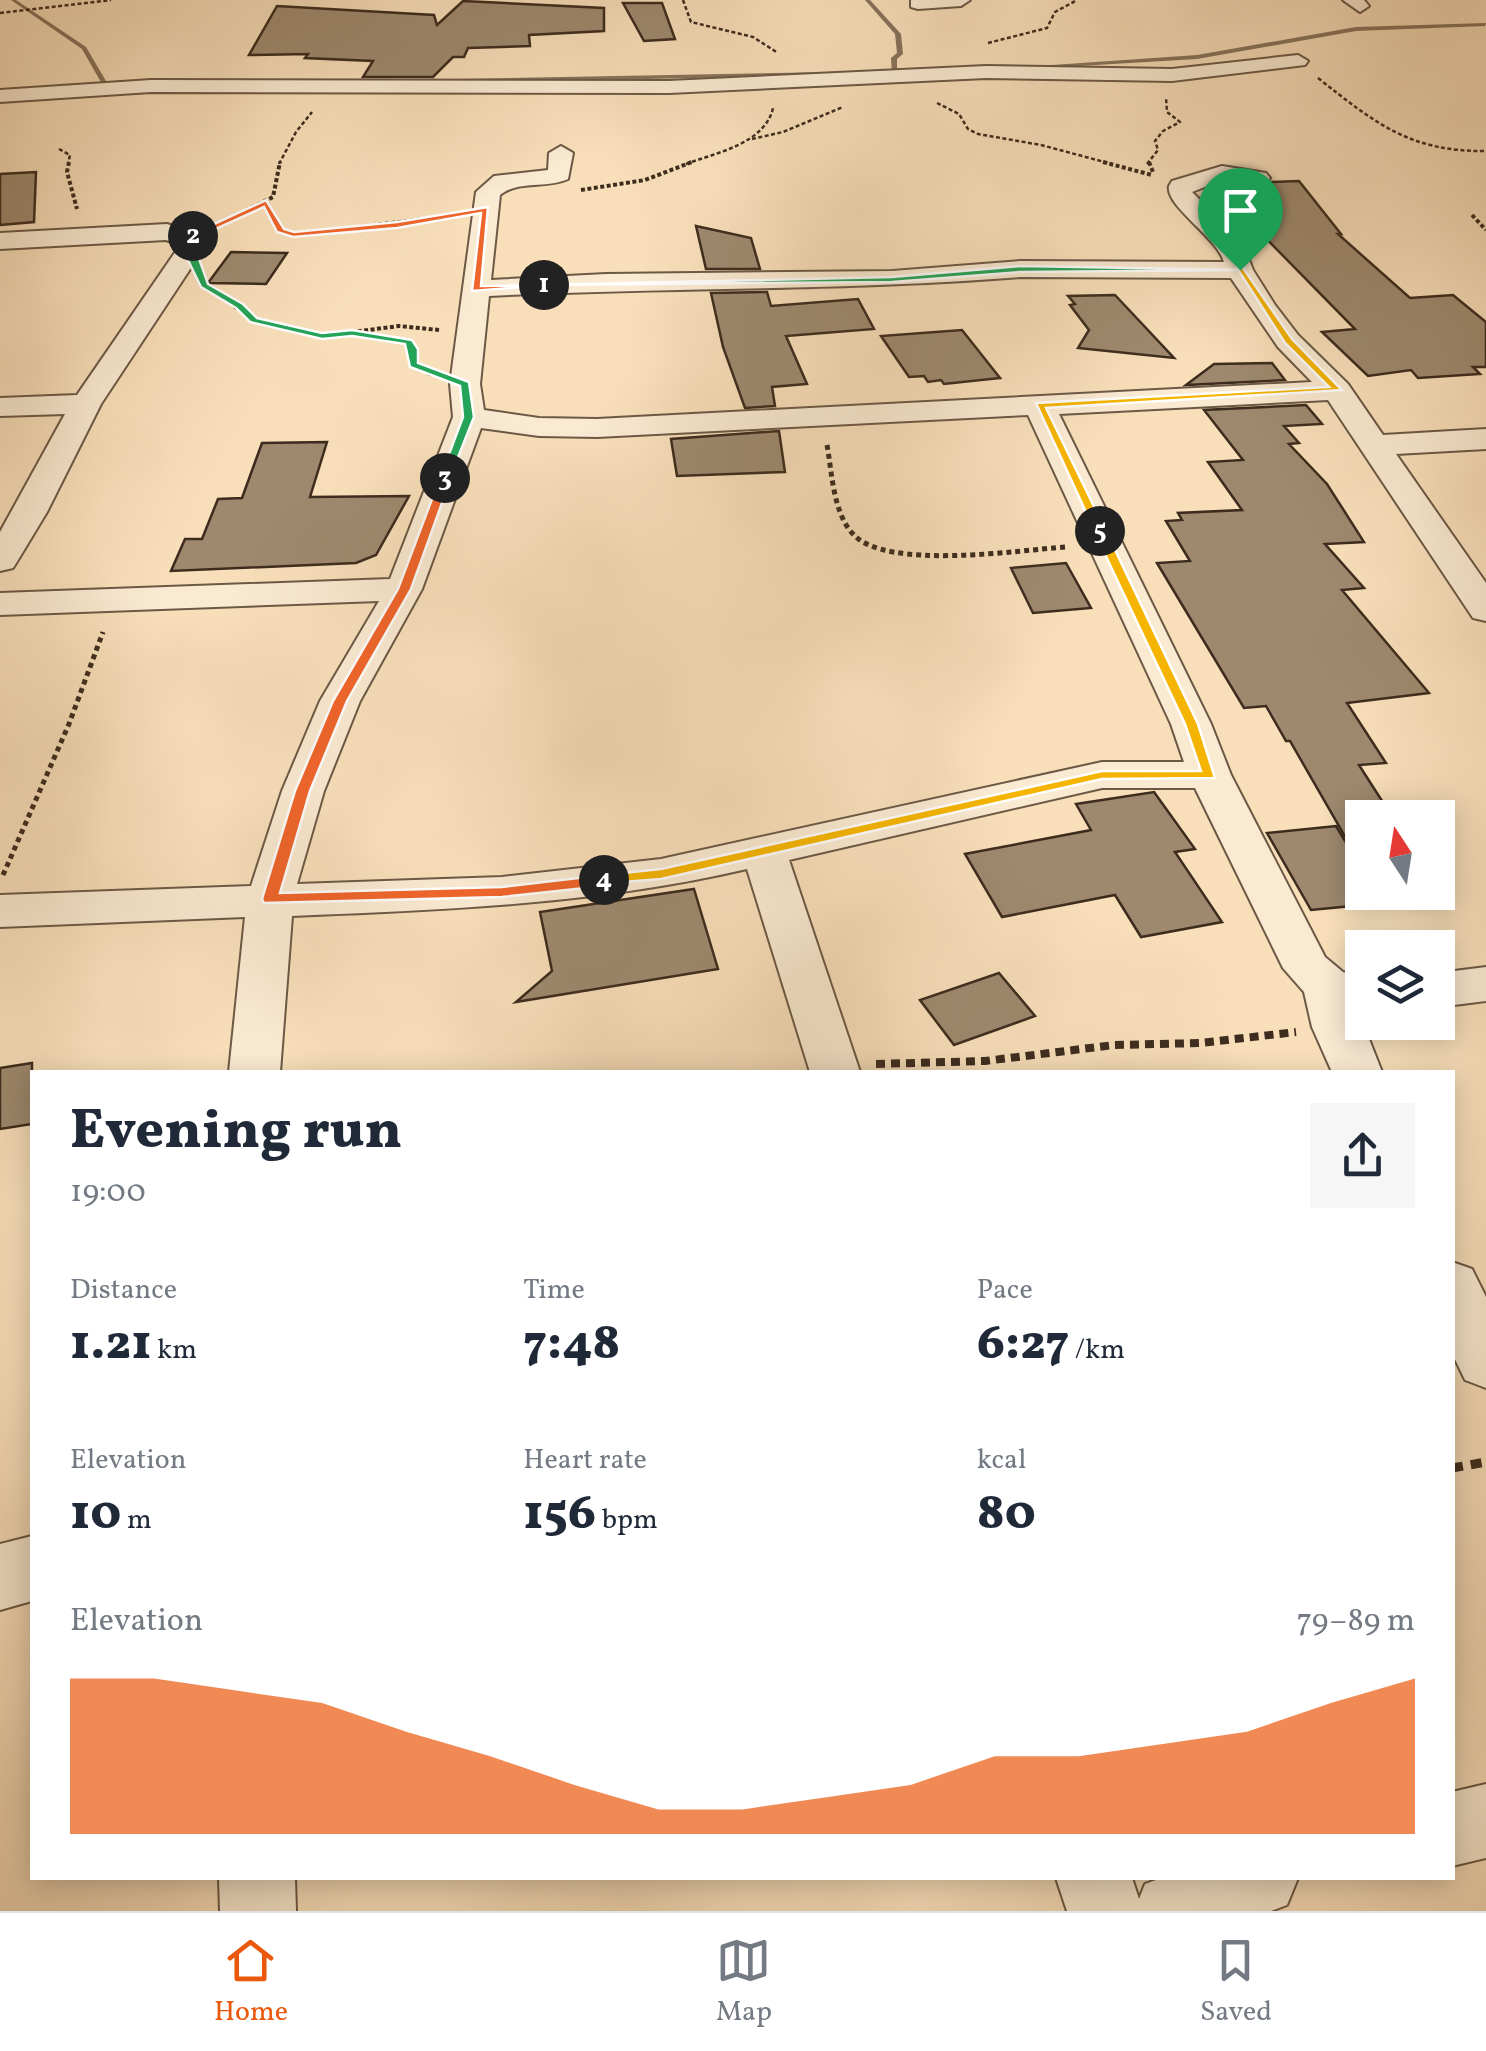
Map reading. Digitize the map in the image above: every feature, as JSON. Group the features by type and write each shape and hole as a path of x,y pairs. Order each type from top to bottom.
{"street":[{"path":"918,3 962,0"},
{"path":"0,96 151,86 670,86 986,72 1172,75 1298,61"},
{"path":"256,1070 270,899 303,791 340,701 404,589 467,401 470,335 488,192 494,184 544,180 560,174 561,153"},
{"path":"1258,178 1222,173 1179,190 1233,248 1240,270 1288,341 1337,390 1486,610"},
{"path":"0,241 151,232 188,245 86,404 30,512 0,560"},
{"path":"476,289 606,282 892,280 1004,269 1240,270"},
{"path":"467,401 539,427 598,428 1337,390"},
{"path":"0,406 86,404"},
{"path":"1039,405 1192,724 1210,775 1307,968 1342,1002 1358,1070"},
{"path":"1377,445 1486,439"},
{"path":"0,581 50,601"},
{"path":"0,604 404,589"},
{"path":"0,911 502,892 661,874 1102,775 1210,775"},
{"path":"764,852 834,1070"},
{"path":"1455,988 1486,984"},
{"path":"1455,1293 1486,1360"},
{"path":"0,1576 30,1569"},
{"path":"1455,1828 1486,1821"},
{"path":"256,1880 258,1911"},
{"path":"1095,1880 1105,1911"},
{"path":"1172,1911 1255,1880"}],"path":[{"path":"36,8 66,0"},
{"path":"0,13 110,0"},
{"path":"683,0 692,22 753,37 785,57"},
{"path":"973,46 1047,28 1055,12 1077,0"},
{"path":"1298,61 1356,106 1426,145 1453,151 1486,151"},
{"path":"571,191 645,180 751,139 812,121 889,79 956,112 971,132 1041,145 1163,177 1147,164 1158,150 1155,141 1180,122 1166,112 1166,92 1115,74"},
{"path":"751,139 771,117 774,104 757,83"},
{"path":"340,85 292,133 291,144 280,158 276,192 266,203 188,245 204,285 239,306 253,320 322,336 399,326 470,335"},
{"path":"59,149 70,155 67,172 80,223 92,234"},
{"path":"266,203 280,230 293,235 397,225 485,209"},
{"path":"1472,215 1486,230"},
{"path":"352,333 408,342 414,349 410,357 413,365 467,401"},
{"path":"819,416 847,526 856,539 870,547 909,553 1108,546"},
{"path":"0,880 69,724 115,599"},
{"path":"834,1070 985,1061 1081,1048 1201,1043 1342,1002"},
{"path":"1455,1467 1486,1462"}],"building":[{"path":"463,1 604,8 604,31 529,35 530,46 468,48 464,57 453,57 433,77 363,77 373,61 305,58 308,54 249,55 277,6 434,15 437,25"},
{"path":"623,3 662,3 675,39 644,41"},
{"path":"36,172 34,222 0,225 0,174"},
{"path":"1299,181 1338,234 1410,298 1453,295 1486,322 1486,367 1473,367 1480,374 1418,378 1411,370 1368,376 1322,332 1355,329 1242,214 1258,213 1238,185 1266,187 1272,182"},
{"path":"696,226 751,238 760,269 706,269"},
{"path":"231,252 287,253 266,284 208,283"},
{"path":"767,292 771,306 858,299 874,329 786,336 807,384 772,387 775,406 745,408 723,347 711,293"},
{"path":"1115,295 1174,358 1078,348 1089,330 1070,305 1075,304 1068,296"},
{"path":"962,330 1000,378 944,384 941,380 928,382 924,376 909,377 881,336"},
{"path":"1272,363 1285,380 1186,385 1214,364"},
{"path":"1306,405 1322,424 1284,426 1299,443 1289,444 1327,484 1364,542 1325,544 1364,588 1342,590 1429,693 1347,703 1386,763 1359,765 1381,800 1345,800 1345,836 1266,706 1244,708 1157,563 1190,561 1166,521 1182,520 1178,513 1242,510 1208,462 1243,460 1204,410"},
{"path":"779,431 785,472 677,476 671,439"},
{"path":"327,442 310,497 409,496 376,555 356,563 171,571 185,539 202,539 218,499 242,498 262,443"},
{"path":"1066,563 1091,608 1033,613 1011,568"},
{"path":"1154,792 1195,849 1175,852 1222,922 1141,937 1115,895 1002,917 965,854 1091,830 1076,804"},
{"path":"1336,826 1345,841 1345,907 1311,910 1267,833"},
{"path":"694,889 718,969 516,1002 552,971 540,912"},
{"path":"999,973 1035,1016 954,1045 920,1000"},
{"path":"32,1063 30,1124 0,1129 0,1068"}],"waterway":[{"path":"13,0 84,48 104,83 121,83"},
{"path":"867,0 898,34 900,54 894,58 895,74"},
{"path":"1010,68 1197,57 1356,29 1485,24"},
{"path":"456,81 831,74"}],"route":[{"path":"266,203 280,230 293,235 397,225 485,209 476,289 606,282 892,280 1020,269 1240,270 1288,341 1337,390 1039,405 1192,724 1210,775 1121,774 1074,780 661,874 502,892 270,899 303,791 340,701 404,589 469,417 466,384 413,365 410,357 414,349 408,342 352,333 322,336 253,320 239,306 204,285 187,238 266,203"}]}
